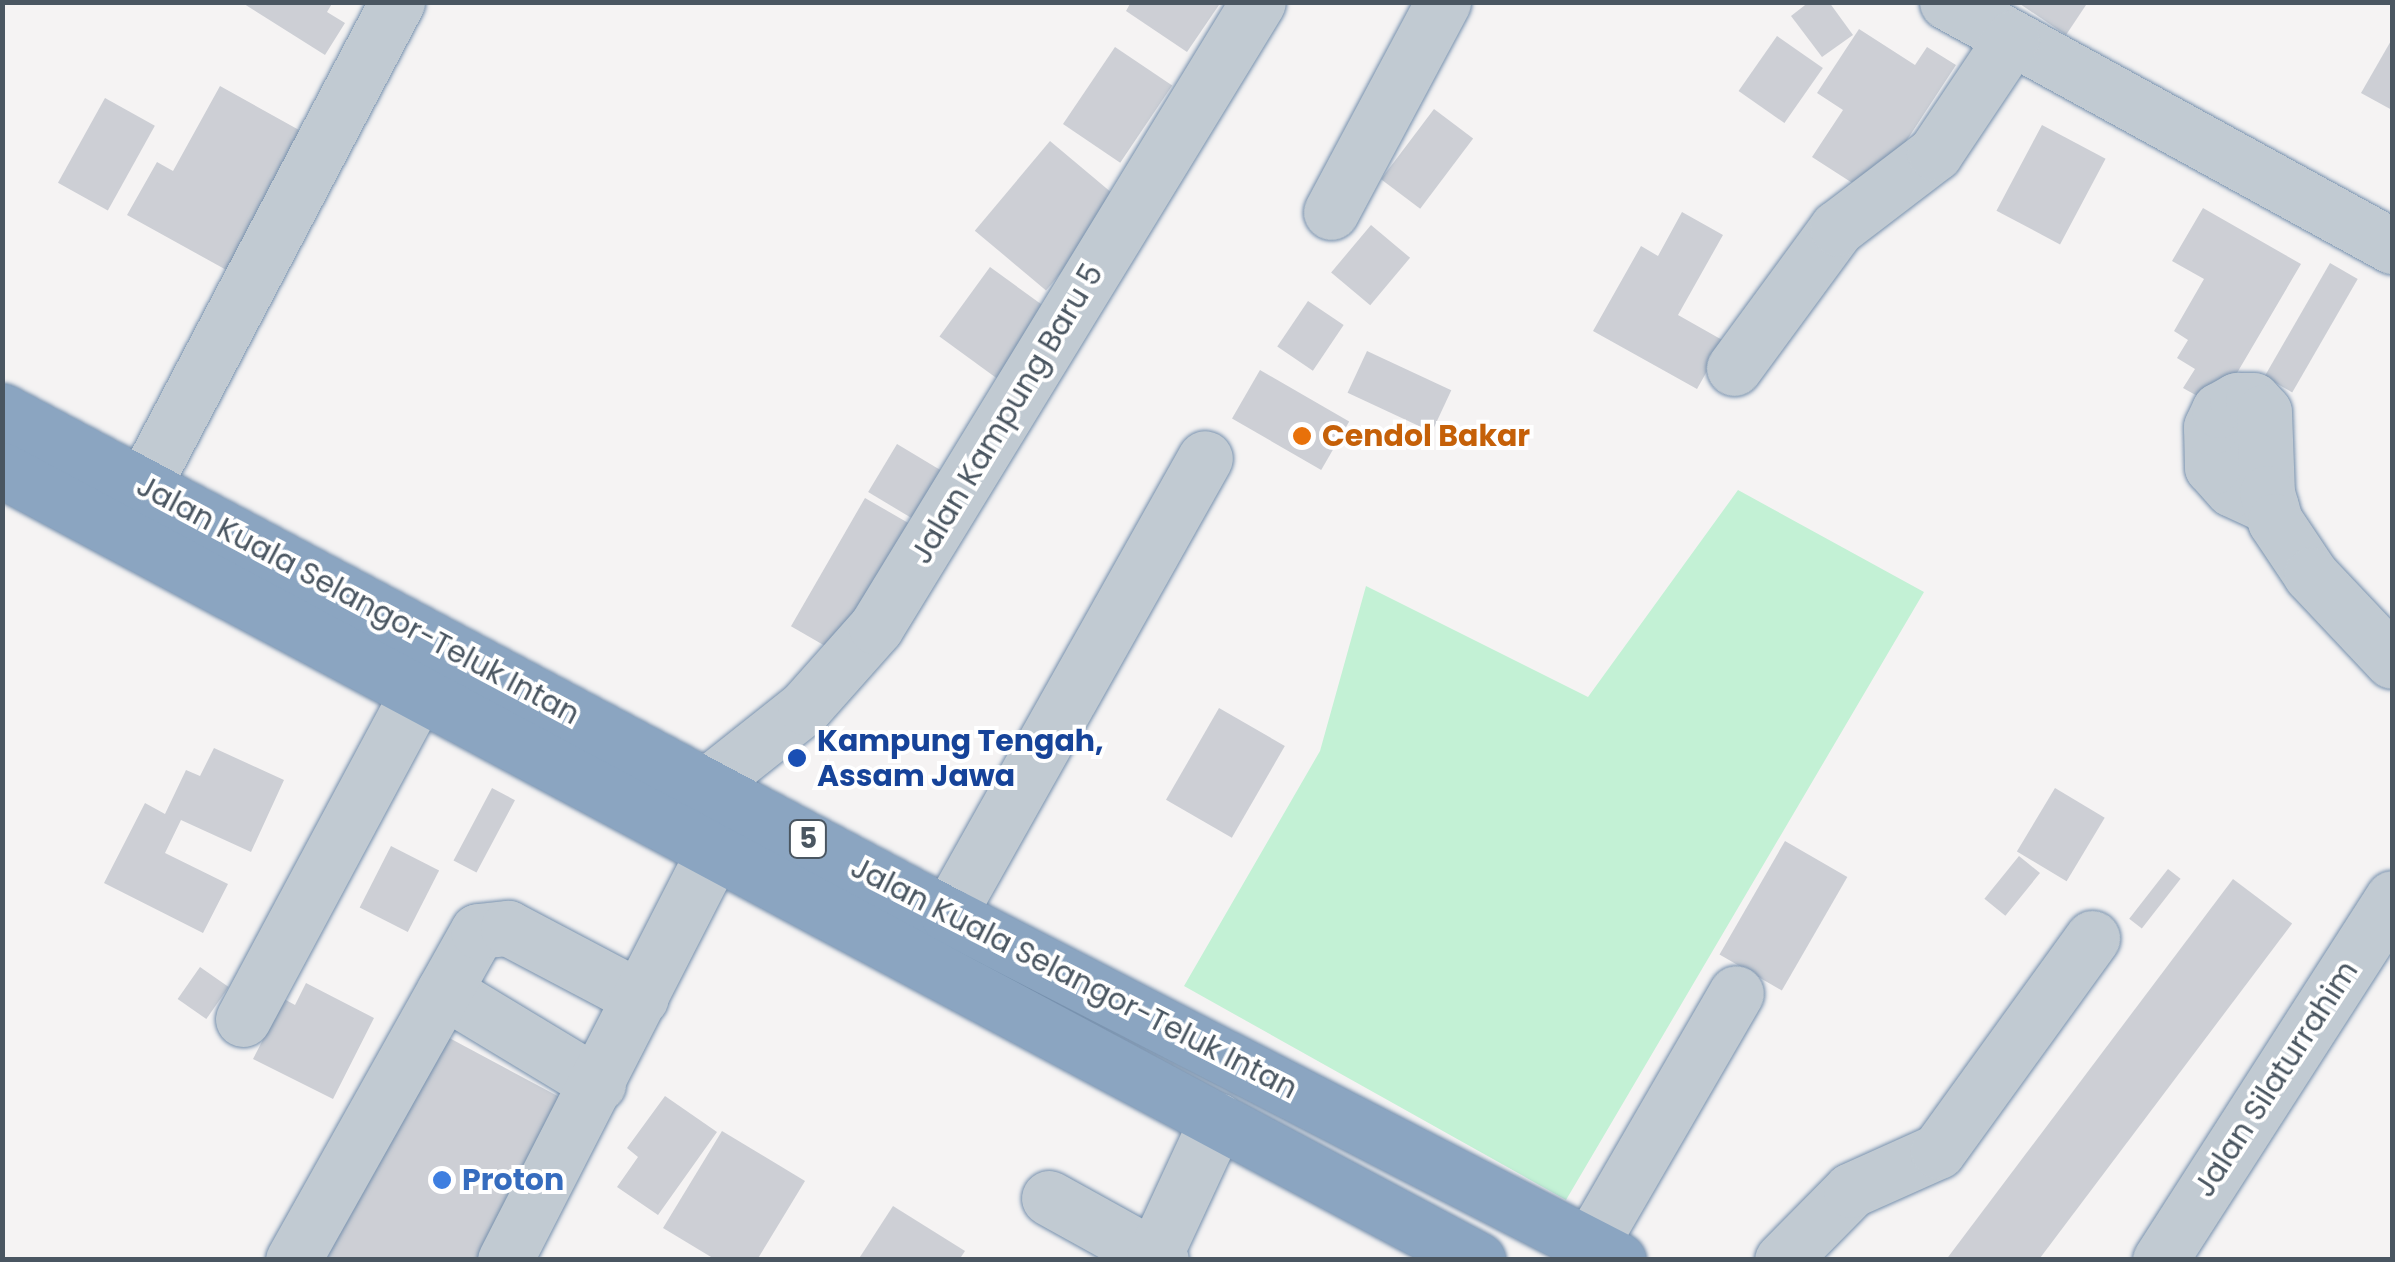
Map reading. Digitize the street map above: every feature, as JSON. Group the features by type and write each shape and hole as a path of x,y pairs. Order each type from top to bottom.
{"highway":[{"name":"Jalan Kuala Selangor-Teluk Intan","path":"2,411 948,914 1604,1252"},
{"name":"Jalan Kuala Selangor-Teluk Intan","path":"2,470 1217,1120 1442,1251"}],"street":[{"path":"144,486 397,2"},
{"name":"Jalan Kampung Baru 5","path":"707,785 805,706 876,627 1258,2"},
{"path":"1331,212 1443,2"},
{"path":"1947,2 2392,246"},
{"path":"1734,368 1837,228 1935,153 2012,38"},
{"path":"948,914 1205,458"},
{"path":"2271,507 2310,575 2392,661"},
{"path":"242,1019 418,692"},
{"path":"504,1260 598,1084 714,852"},
{"name":"Jalan Silaturrahim","path":"2160,1260 2392,898"},
{"path":"293,1260 478,931 498,925 641,998"},
{"path":"1782,1260 1851,1190 1943,1146 2092,938"},
{"path":"444,992 598,1084"},
{"path":"1604,1252 1736,992"},
{"path":"1049,1198 1157,1258 1217,1120"}],"green space":[{"path":"1738,490 1924,592 1566,1200 1184,986 1320,751 1366,586 1588,697"}],"building":[{"path":"241,2 333,2 327,12 345,23 325,55"},
{"path":"1131,2 1221,2 1187,52 1126,11"},
{"path":"1809,2 1829,2 1853,35 1822,57 1791,16"},
{"path":"2017,2 2088,2 2066,35"},
{"path":"1859,29 1915,65 1927,47 1956,65 1871,195 1812,157 1843,110 1817,93"},
{"path":"1777,36 1823,68 1784,123 1739,91"},
{"path":"2392,39 2392,110 2361,93"},
{"path":"1115,47 1172,86 1120,163 1063,124"},
{"path":"220,86 308,135 230,272 127,215 157,162 173,171"},
{"path":"105,98 155,126 108,210 58,183"},
{"path":"1434,109 1473,138 1420,209 1381,179"},
{"path":"2042,125 2106,159 2060,244 1996,211"},
{"path":"1050,141 1121,201 1046,290 975,231"},
{"path":"2203,208 2301,264 2217,407 2183,388 2195,369 2177,358 2188,340 2174,331 2204,279 2172,261"},
{"path":"1682,212 1723,235 1678,315 1724,341 1697,389 1593,331 1641,246 1658,256"},
{"path":"1371,225 1410,258 1370,305 1331,272"},
{"path":"2330,263 2358,279 2292,392 2264,376"},
{"path":"990,267 1051,311 1000,381 939,337"},
{"path":"1308,301 1344,325 1313,371 1277,347"},
{"path":"1367,351 1451,390 1432,432 1348,393"},
{"path":"1260,370 1349,422 1321,470 1232,418"},
{"path":"897,444 956,480 927,528 868,492"},
{"path":"865,498 920,530 846,658 791,626"},
{"path":"1219,708 1285,746 1232,838 1166,800"},
{"path":"214,748 284,780 251,852 181,820 165,853 228,884 203,933 104,883 145,803 165,814 186,770 200,776"},
{"path":"492,788 515,800 476,873 454,860"},
{"path":"2055,788 2105,818 2067,881 2017,851"},
{"path":"1785,841 1847,877 1782,990 1720,954"},
{"path":"391,846 439,871 408,932 360,907"},
{"path":"2019,856 2040,873 2005,916 1984,899"},
{"path":"2168,869 2181,879 2142,928 2129,919"},
{"path":"2233,879 2292,924 2039,1260 1946,1260"},
{"path":"200,967 229,987 206,1019 178,999"},
{"path":"306,983 374,1018 333,1099 253,1059 284,999 295,1005"},
{"name":"Proton","path":"440,1033 567,1101 482,1260 317,1260"},
{"path":"665,1096 717,1132 658,1215 617,1187 638,1157 627,1148"},
{"path":"722,1131 805,1181 757,1260 716,1260 663,1228"},
{"path":"893,1206 965,1251 959,1260 858,1260"}],"place":[{"name":"Cendol Bakar","path":"1302,436"},
{"name":"Kampung Tengah, Assam Jawa","path":"797,758"},
{"name":"Proton","path":"442,1180"}]}
